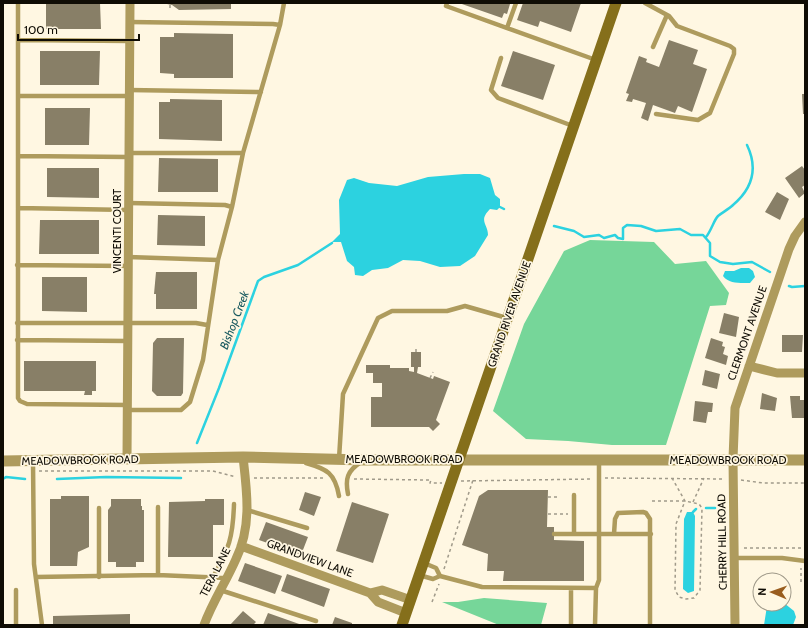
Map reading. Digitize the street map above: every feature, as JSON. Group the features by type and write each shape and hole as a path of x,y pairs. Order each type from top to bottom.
{"main road":[{"name":"GRAND RIVER AVENUE","path":"402,625 616,3"}],"street":[{"name":"VINCENTI COURT","path":"127,459 130,3"},
{"name":"CLERMONT AVENUE","path":"733,459 735,408 789,249 795,236 805,222"},
{"path":"749,366 777,373 805,373"},
{"name":"MEADOWBROOK ROAD","path":"3,461 33,466 127,459 243,457 365,460 805,460"},
{"name":"TERA LANE","path":"204,625 212,604 241,546 246,527 247,510 243,457"},
{"name":"CHERRY HILL ROAD","path":"733,459 735,625"},
{"name":"GRANDVIEW LANE","path":"241,546 370,593 378,602 406,613"},
{"name":"GRANDVIEW LANE","path":"370,593 382,590 411,600"}],"lane":[{"path":"18,3 17,394 20,401 26,404 181,410 188,406 192,397 203,360 207,325 218,260 232,207 243,153 280,25 284,3"},
{"path":"447,3 446,6 596,60"},
{"path":"507,28 516,3"},
{"path":"645,3 667,14 677,26 730,46 734,49 734,54 710,113 698,120 656,114"},
{"path":"654,46 667,14"},
{"path":"130,22 280,25"},
{"path":"18,40 130,41"},
{"path":"501,58 491,90 498,98 573,126"},
{"path":"18,96 261,92"},
{"path":"18,156 243,153"},
{"path":"18,208 225,205 232,207"},
{"path":"18,265 128,261 218,260"},
{"path":"339,459 343,394 378,318 392,311 447,311 465,306 507,318"},
{"path":"17,323 196,323 207,325"},
{"path":"17,340 128,341"},
{"path":"293,458 320,467 334,478 339,496"},
{"path":"348,494 348,472 365,460"},
{"path":"595,625 596,588 599,580 599,460"},
{"path":"33,466 36,577 42,625"},
{"path":"574,495 574,534"},
{"path":"213,577 224,557 233,532 234,504"},
{"path":"158,507 158,575"},
{"path":"99,508 99,577"},
{"path":"247,510 307,528"},
{"path":"614,534 616,515 622,512 646,513 650,519 650,625"},
{"path":"554,534 651,534"},
{"path":"735,558 782,558 805,561"},
{"path":"424,563 436,568 440,576"},
{"path":"36,577 158,575 226,578"},
{"path":"419,575 432,579 440,576 482,587 596,588"},
{"path":"571,588 571,625"},
{"path":"16,590 16,625"},
{"path":"220,590 316,621"}],"path":[{"path":"170,5 170,10"},
{"path":"416,347 416,352"},
{"path":"430,378 433,372"},
{"path":"33,466 212,471 229,476 245,478 334,478"},
{"path":"605,478 725,479"},
{"path":"652,501 684,501 701,506 700,590 694,598 686,599 679,597 675,590 676,524 684,501 672,478"},
{"path":"693,503 704,478"},
{"path":"347,479 431,480 430,483 435,484"},
{"path":"465,480 593,479"},
{"path":"444,570 473,480"},
{"path":"741,480 762,484 805,483"},
{"path":"548,497 560,497"},
{"path":"548,514 569,514"},
{"path":"744,548 805,548"},
{"path":"801,582 802,566"},
{"path":"432,602 439,583"}],"green space":[{"path":"590,240 654,242 675,264 706,261 729,293 726,305 710,306 666,445 612,445 526,439 493,411 524,324 564,251"},
{"path":"484,598 547,603 541,625 499,625 442,602 458,602"}],"water":[{"path":"480,174 490,178 495,195 500,199 500,207 497,210 490,209 486,213 484,222 488,235 475,256 460,266 440,267 420,261 403,260 388,268 372,270 363,276 355,275 354,267 347,261 341,242 332,242 340,234 339,200 347,180 354,178 369,183 397,186 428,177"},
{"path":"741,268 749,268 753,271 755,277 750,283 732,282 725,279 723,276 725,271 734,271"},
{"path":"687,512 693,512 695,516 694,591 688,593 683,589 684,519"},
{"path":"792,609 794,611 796,617 793,625 764,625 766,612 792,612"}],"building":[{"path":"46,3 100,3 101,29 46,29"},
{"path":"162,3 231,3 231,9 179,10 172,5"},
{"path":"459,3 510,4 507,14 504,13 502,18"},
{"path":"523,3 581,3 571,32 540,21 538,27 517,20"},
{"path":"174,33 233,34 233,78 174,78 174,74 160,73 160,37 174,37"},
{"path":"669,40 698,50 693,64 707,69 692,112 678,106 675,113 653,105 648,121 641,118 646,103 633,99 632,102 626,101 629,94 626,93 639,56 647,59 646,62 659,67"},
{"path":"40,51 100,51 99,85 40,85"},
{"path":"513,51 555,65 543,100 501,86"},
{"path":"802,94 805,94 805,114 803,114"},
{"path":"170,99 222,100 222,141 159,139 159,102 170,102"},
{"path":"45,108 90,108 89,145 45,145"},
{"path":"159,158 218,159 218,192 158,192"},
{"path":"802,166 805,170 805,185 802,187 805,193 799,198 785,178"},
{"path":"47,168 99,168 99,198 47,197"},
{"path":"777,192 789,199 780,220 765,212"},
{"path":"158,215 205,216 205,246 157,245"},
{"path":"40,220 99,220 99,254 39,254"},
{"path":"156,272 197,272 197,309 156,309 156,294 154,294"},
{"path":"42,277 87,277 87,312 42,311"},
{"path":"724,313 739,317 736,337 719,333"},
{"path":"782,335 803,335 802,352 782,352"},
{"path":"157,338 184,338 183,393 181,396 157,396 152,391 153,343"},
{"path":"711,338 723,342 722,346 725,347 723,354 728,356 726,365 705,358"},
{"path":"411,352 421,352 421,367 418,367 417,373 433,379 434,376 450,382 436,420 440,424 433,431 429,427 371,427 371,397 382,397 382,383 373,383 373,373 366,373 366,365 390,365 390,368 409,368 409,371 414,372 414,367 411,367"},
{"path":"24,361 96,361 96,391 92,391 92,395 84,395 85,391 24,391"},
{"path":"705,370 720,374 717,389 702,385"},
{"path":"762,393 777,398 775,411 760,409"},
{"path":"790,396 800,396 800,400 805,400 805,418 792,418"},
{"path":"695,401 713,403 712,412 708,412 706,423 693,421"},
{"path":"488,490 548,490 547,527 554,527 554,540 584,541 584,581 503,581 504,571 487,571 488,554 462,545 479,496"},
{"path":"305,492 321,497 314,516 299,510"},
{"path":"61,496 89,496 89,547 78,552 77,566 50,566 50,499 61,499"},
{"path":"111,499 141,499 142,510 144,510 144,562 136,562 136,567 116,567 116,562 108,562 108,510 111,506"},
{"path":"205,499 224,499 224,525 213,525 213,557 168,557 169,502 205,501"},
{"path":"352,502 389,514 373,563 336,551"},
{"path":"266,522 308,537 301,555 259,540"},
{"path":"245,563 282,576 275,594 238,581"},
{"path":"287,574 330,589 324,607 281,591"},
{"path":"243,611 256,622 253,625 230,625"},
{"path":"268,613 302,625 263,625"},
{"path":"130,614 130,625 53,625 53,616"},
{"path":"335,617 352,623 352,625 332,625"}],"waterway":[{"path":"706,237 718,216 740,198 749,185 753,170 747,145"},
{"name":"Bishop Creek","path":"500,207 504,209"},
{"name":"Bishop Creek","path":"554,226 574,231 584,237 599,235 604,238 615,235 618,238 623,239 623,228 627,225 641,226 656,231 680,229 691,235 703,235 710,243 710,256 720,262 733,264 752,262 770,272"},
{"name":"Bishop Creek","path":"197,443 219,388 258,281 264,277 298,265 332,243"},
{"name":"Bishop Creek","path":"789,286 805,286"},
{"name":"Bishop Creek","path":"3,479 6,477 25,479"},
{"name":"Bishop Creek","path":"57,479 106,477 181,478"},
{"path":"706,508 715,508"},
{"path":"693,512 696,509"}]}
